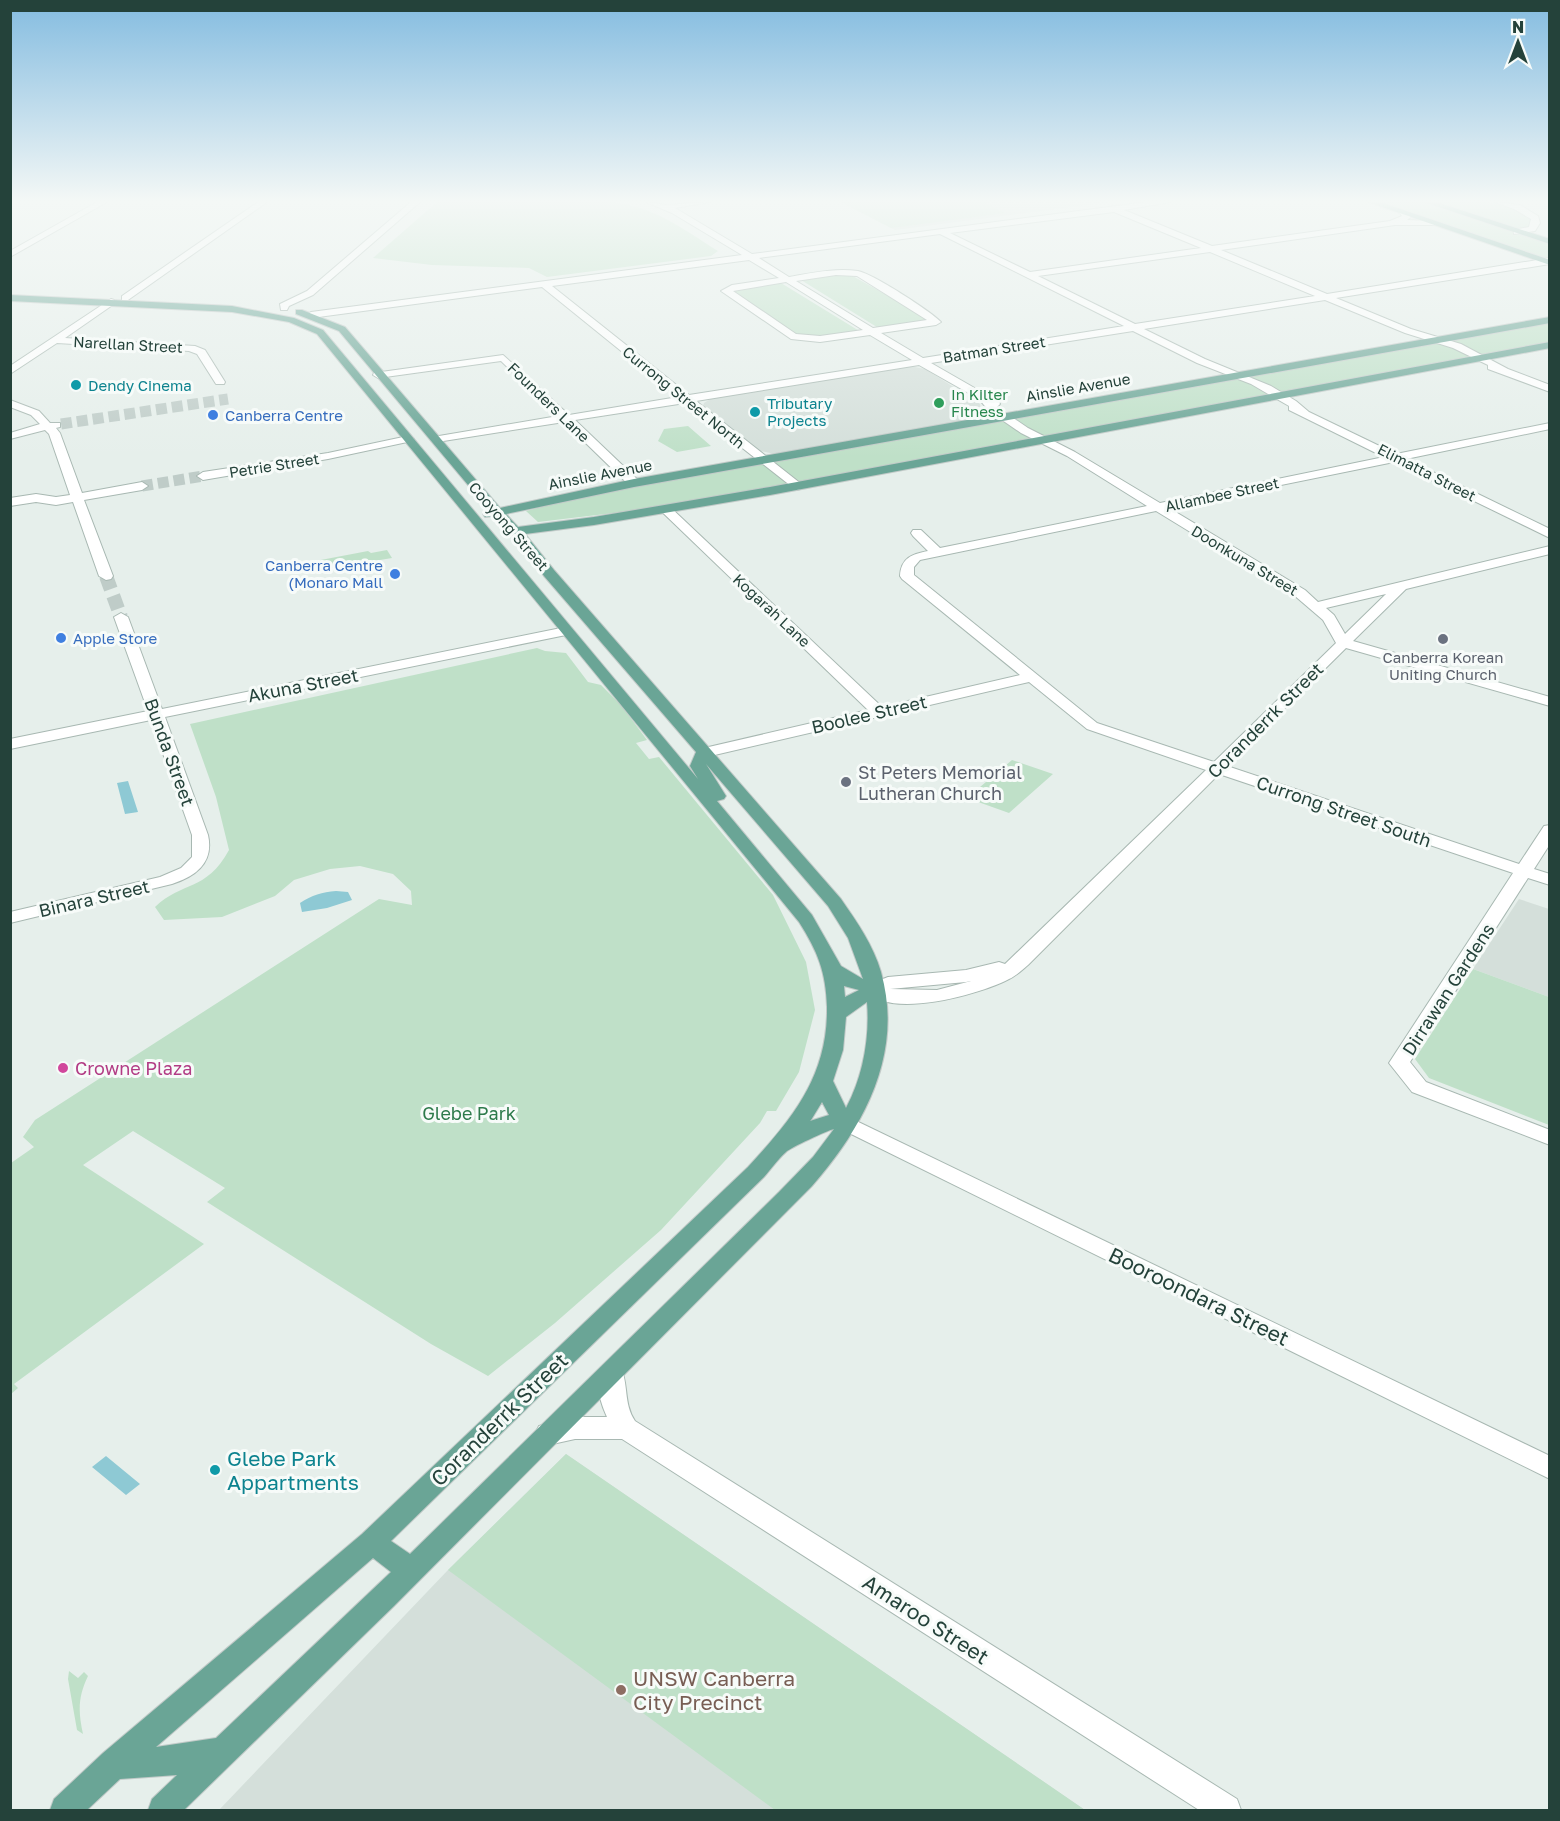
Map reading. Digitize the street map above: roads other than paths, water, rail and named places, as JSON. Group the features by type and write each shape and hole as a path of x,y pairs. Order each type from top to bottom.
{"main road":[{"name":"Cooyong Street","path":"10,292 311,315 342,329 379,376 435,437 477,490 516,530 835,903 861,942 869,962 875,989"},
{"name":"Cooyong Street","path":"10,298 112,300 125,298 232,302 282,313 320,332 806,919 833,969"},
{"name":"Ainslie Avenue","path":"473,518 634,483 1550,320"},
{"path":"488,536 516,530 594,521 796,486 1550,345"},
{"path":"359,380 379,376"},
{"name":"Petrie Street","path":"410,441 435,437"},
{"path":"477,490 504,500 538,503"},
{"path":"532,550 535,543 542,538 594,521"},
{"name":"Akuna Street","path":"566,631 595,625"},
{"path":"661,745 687,751 706,752"},
{"path":"706,752 700,756 698,766 722,803 723,817"},
{"path":"833,969 850,981 875,989"},
{"name":"Coranderrk Street","path":"65,1810 114,1764 372,1542 775,1152 807,1113 824,1081 833,1053 838,1014 833,969"},
{"path":"838,1014 856,999 875,989"},
{"path":"164,1810 610,1373 789,1196 832,1150 848,1124 870,1078 877,1030 878,1008 875,989"},
{"path":"824,1081 834,1107 848,1124"},
{"path":"775,1152 825,1122 835,1120 848,1124"},
{"path":"372,1542 410,1570"},
{"path":"114,1764 174,1761 221,1752"}],"street":[{"path":"10,371 129,287"},
{"path":"125,298 141,287"},
{"path":"282,313 302,304 316,287"},
{"path":"311,315 530,287"},
{"name":"Currong Street North","path":"547,287 796,486"},
{"path":"738,287 726,291 794,337 802,339 811,340 936,322 881,287"},
{"name":"Doonkuna Street","path":"799,287 1011,416 1055,438 1071,454"},
{"name":"Elimatta Street","path":"1053,287 1202,361 1227,377 1304,411 1550,534"},
{"path":"1302,287 1550,389"},
{"name":"Batman Street","path":"686,398 1379,287"},
{"path":"328,322 338,315 369,308"},
{"name":"Narellan Street","path":"56,340 191,348 201,352 220,382"},
{"name":"Founders Lane","path":"379,376 503,358 634,483"},
{"name":"Elimatta Street","path":"1202,361 1239,375 1274,397"},
{"path":"564,416 686,398"},
{"path":"10,403 35,413 55,425"},
{"name":"Petrie Street","path":"435,437 564,416"},
{"name":"Doonkuna Street","path":"1011,416 1041,440 1071,454 1300,593 1329,618 1344,643"},
{"path":"10,436 20,435 31,429 55,425"},
{"path":"55,425 54,433 106,576"},
{"name":"Allambee Street","path":"907,576 907,566 916,557 1550,426"},
{"name":"Petrie Street","path":"203,476 410,441"},
{"path":"10,502 36,498 56,501 142,486"},
{"name":"Kogarah Lane","path":"665,509 879,712"},
{"path":"917,533 938,553"},
{"path":"1317,606 1550,550"},
{"name":"Currong Street South","path":"907,576 1092,726 1550,880"},
{"name":"Coranderrk Street","path":"875,989 889,997 937,996 986,984 1003,975 1021,961 1402,585"},
{"name":"Bunda Street","path":"121,617 203,845 202,856 193,868 176,877"},
{"name":"Akuna Street","path":"10,744 566,631"},
{"path":"1344,643 1550,702"},
{"name":"Boolee Street","path":"706,752 1031,676"},
{"name":"Dirrawan Gardens","path":"1550,830 1399,1063 1419,1087 1550,1138"},
{"name":"Binara Street","path":"10,918 128,892 176,877"},
{"name":"Booroondara Street","path":"848,1124 1550,1468"},
{"name":"Amaroo Street","path":"610,1373 611,1400 626,1428 1226,1810"},
{"path":"547,1434 574,1428 626,1428"}],"water":[{"path":"128,781 138,812 125,814 117,783"},
{"path":"348,892 352,900 327,908 302,912 300,903 304,900 317,894"},
{"path":"106,1456 140,1484 126,1495 92,1467"}],"tunnel":[{"path":"61,424 228,399"},
{"path":"142,486 203,476"},
{"path":"106,576 121,617"}],"place":[{"name":"Dendy Cinema","path":"76,385"},
{"name":"In Kilter Fitness","path":"939,403"},
{"name":"Tributary Projects","path":"755,412"},
{"name":"Canberra Centre","path":"213,415"},
{"name":"Canberra Centre (Monaro Mall","path":"395,574"},
{"name":"Apple Store","path":"61,638"},
{"name":"Canberra Korean Uniting Church","path":"1443,639"},
{"name":"St Peters Memorial Lutheran Church","path":"846,782"},
{"name":"Crowne Plaza","path":"63,1068"},
{"name":"Glebe Park Appartments","path":"215,1470"},
{"name":"UNSW Canberra City Precinct","path":"621,1690"}],"park label":[{"name":"Glebe Park","path":"469,1113"}]}
